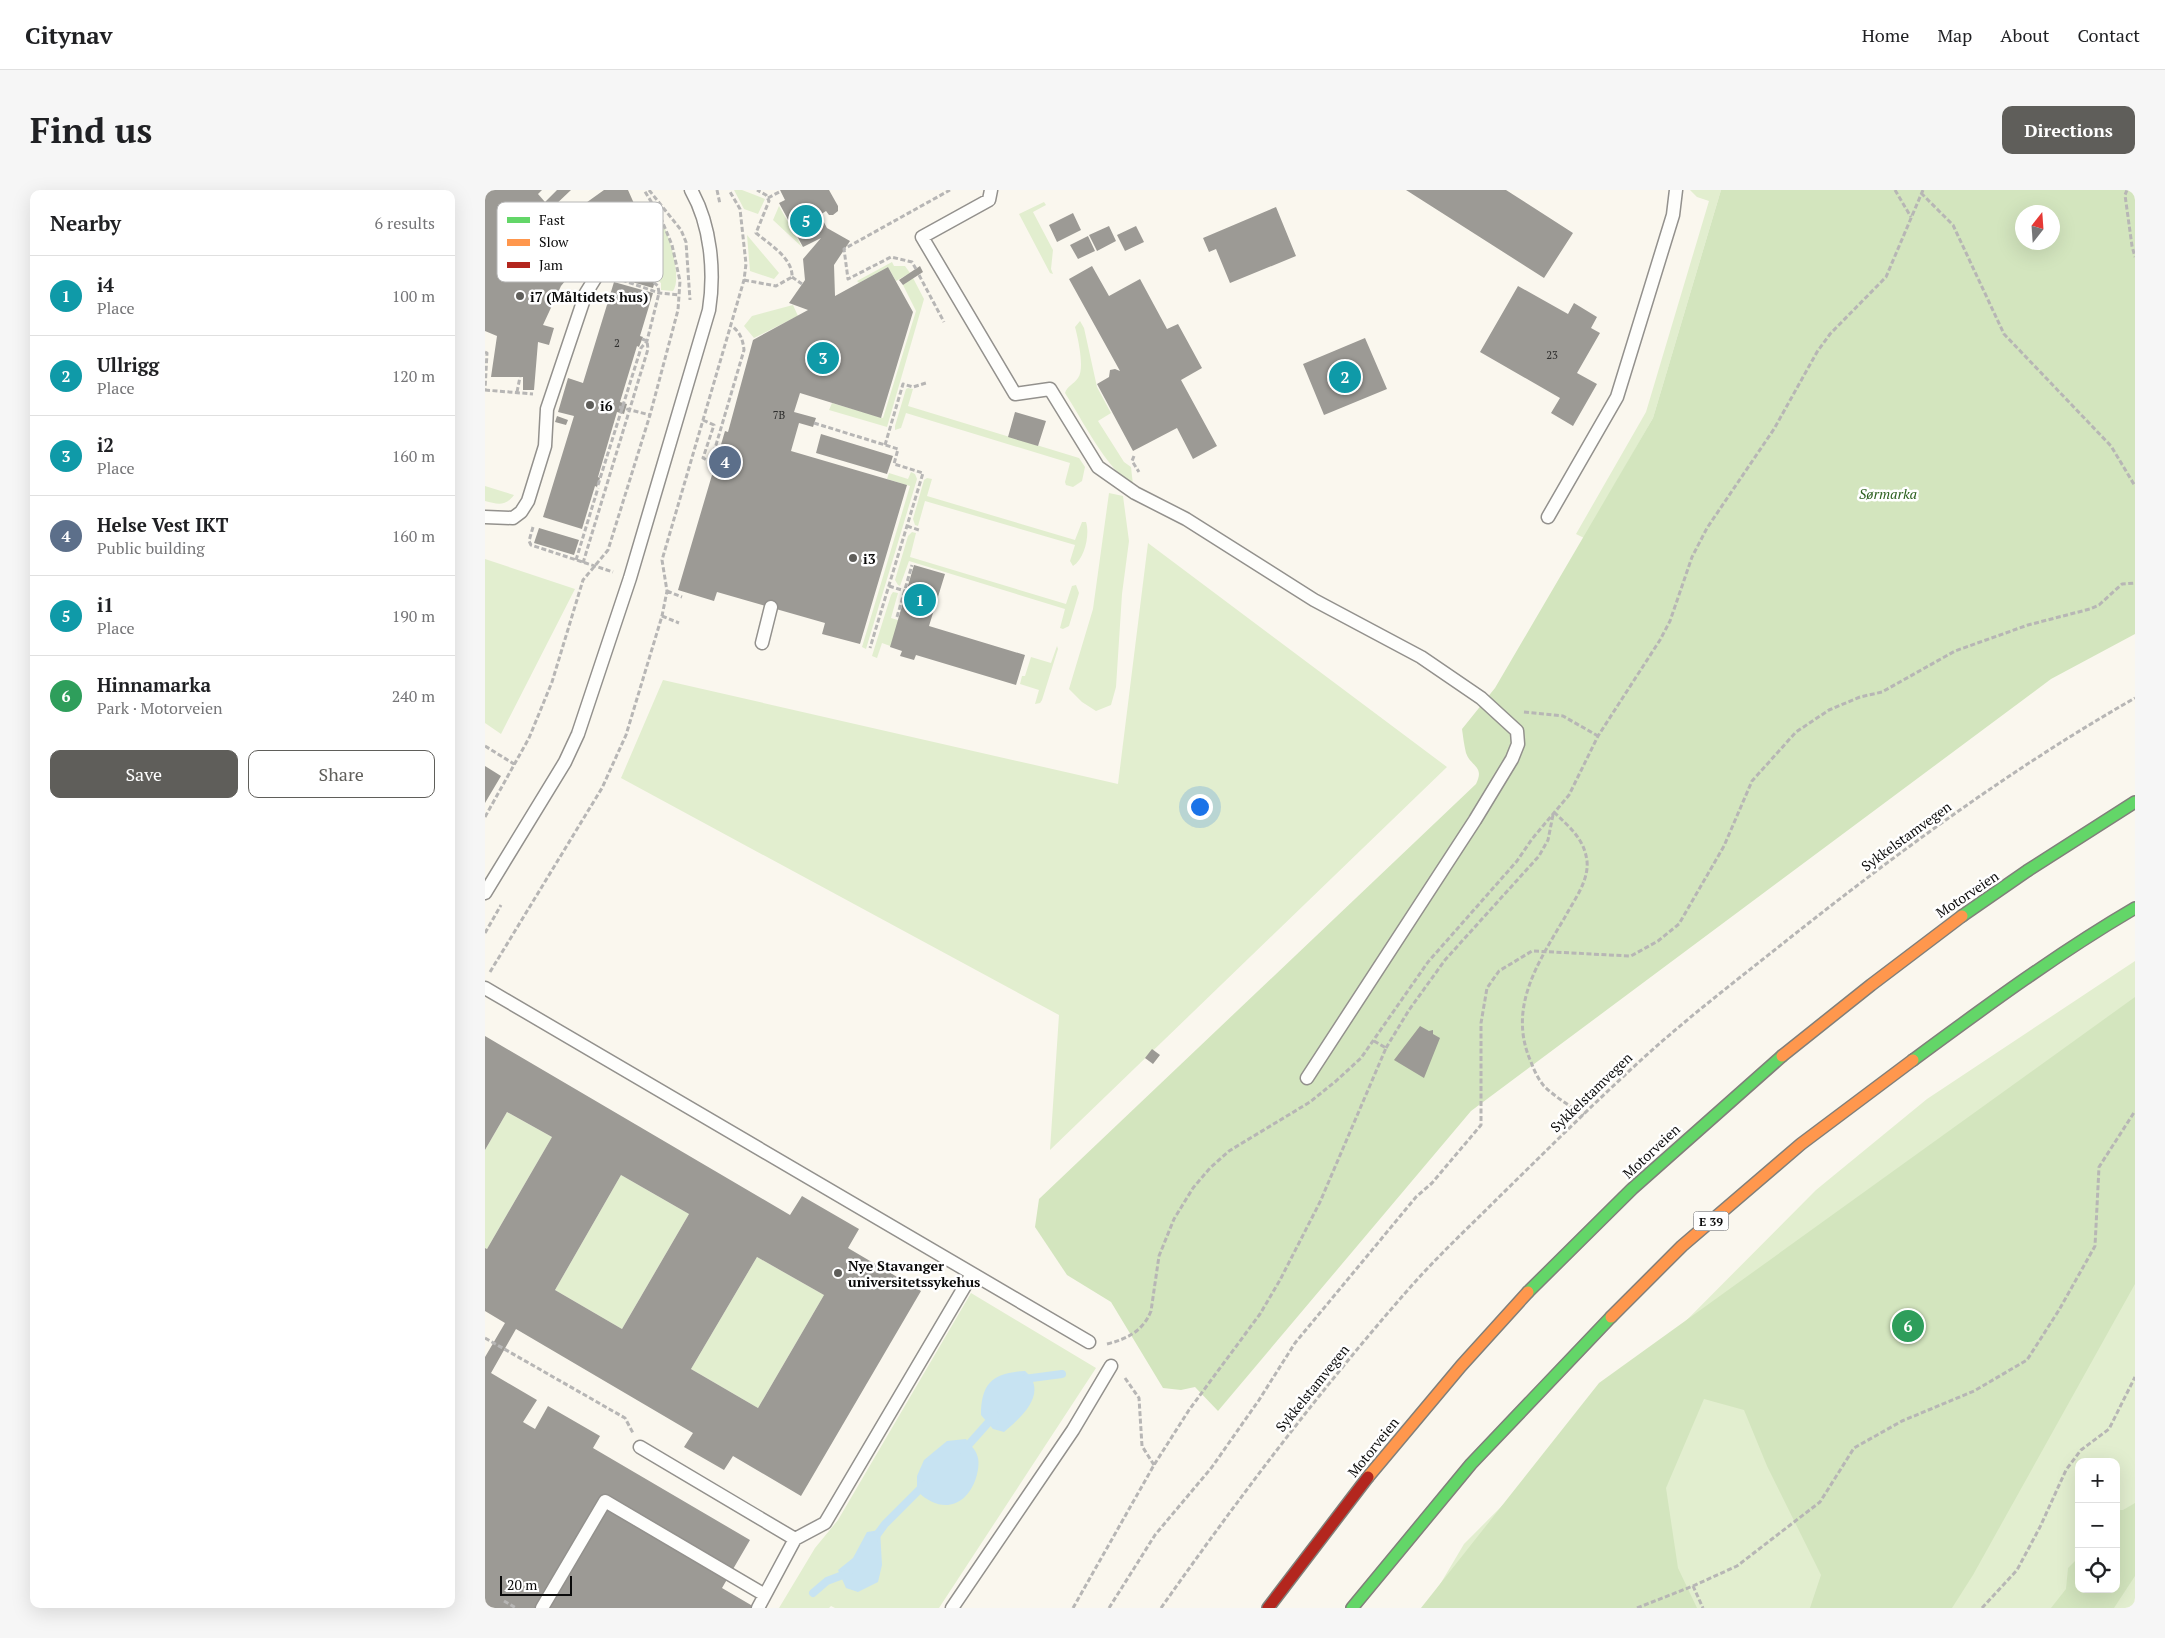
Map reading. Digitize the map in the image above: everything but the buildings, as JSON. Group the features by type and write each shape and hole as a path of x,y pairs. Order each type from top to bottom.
{"highway":[{"name":"Motorveien","path":"1268,1608 1320,1538 1401,1436 1491,1332 1583,1236 1676,1148 1800,1039 1940,931 2083,833 2135,802"},
{"name":"E 39","path":"1352,1608 1471,1464 1583,1344 1682,1246 1801,1144 1969,1020 2106,925 2135,908"}],"lane":[{"path":"485,893 565,762 571,748 630,578 709,310 712,290 706,230 691,190"},
{"path":"991,190 989,200 922,238 1015,394 1050,389 1098,467 1135,493 1186,519 1314,600 1421,657 1494,708 1517,731 1518,744 1512,759 1381,966 1307,1078"},
{"path":"1548,518 1617,398 1673,215 1676,190"},
{"path":"485,517 513,518 525,507 545,446 547,409 586,293 593,282"},
{"path":"763,643 771,607"},
{"path":"485,988 1089,1342"},
{"path":"758,1608 795,1539 825,1524 972,1274"},
{"path":"952,1608 1073,1430 1111,1366"},
{"path":"640,1447 795,1539"},
{"path":"542,1608 605,1501 765,1595"}],"path":[{"path":"644,190 651,202"},
{"path":"649,190 659,202"},
{"path":"757,190 769,201 756,233 789,262 792,277"},
{"path":"916,269 912,262 886,257 848,279 844,250 950,190"},
{"path":"1895,190 1911,218"},
{"path":"2127,190 2125,195 2135,257"},
{"path":"767,198 781,191"},
{"path":"1073,1608 1154,1465 1189,1410 1260,1314 1320,1202 1386,1048 1409,1010 1445,960 1539,856 1548,840 1554,812 1569,795 1598,736 1660,640 1670,621 1692,557 1707,528 1774,430 1817,352 1830,334 1886,276 1922,192 1953,225 2004,334 2111,446 2135,486"},
{"path":"663,208 681,230 686,242 690,302"},
{"path":"485,816 529,738 552,682 583,580 608,550 650,415 678,310 680,281 675,256 663,224"},
{"path":"919,275 944,322"},
{"path":"744,280 776,286 792,277"},
{"path":"792,277 802,284"},
{"path":"628,282 659,293 679,295"},
{"path":"583,563 648,350 647,341 659,293 658,286 653,282"},
{"path":"711,462 744,350 742,338 732,326"},
{"path":"642,339 647,341"},
{"path":"576,560 621,408 641,348 647,341"},
{"path":"485,352 487,353 485,390 538,394"},
{"path":"517,392 520,377"},
{"path":"885,445 903,384 913,387 926,383"},
{"path":"621,408 650,415"},
{"path":"703,420 714,425 703,458 711,462 716,460"},
{"path":"814,423 898,449 894,464 923,473 870,648"},
{"path":"485,980 602,788 626,736 667,591 662,560 687,475"},
{"path":"535,522 529,544 630,578"},
{"path":"907,526 919,530"},
{"path":"897,618 912,565"},
{"path":"610,582 613,572"},
{"path":"1109,1608 1155,1535 1212,1467 1259,1400 1295,1343 1416,1197 1432,1183 1481,1125 1481,1023 1487,988 1499,971 1532,951 1631,956 1658,941 1679,924 1724,846 1752,781 1796,732 1829,710 1860,697 1882,692 1955,651 2028,625 2090,610 2099,605 2122,584 2135,583"},
{"path":"889,586 905,591"},
{"path":"667,591 682,596"},
{"path":"661,616 679,623"},
{"name":"Sykkelstamvegen","path":"1161,1608 1276,1450 1417,1280 1471,1225 1643,1059 1761,960 1889,861 2016,772 2069,737 2135,698"},
{"path":"1494,708 1563,716 1598,736"},
{"path":"485,746 514,764"},
{"path":"1554,812 1576,832 1583,846 1586,869 1583,885 1545,951 1524,998 1522,1024 1525,1049 1542,1084 1584,1115"},
{"path":"1374,1041 1386,1048"},
{"path":"1637,1608 1737,1566 1820,1502 1854,1448 1902,1421 1974,1391 2027,1360 2059,1310 2095,1246 2099,1167 2135,1110"},
{"path":"485,1338 625,1418 640,1447"},
{"path":"1111,1366 1129,1383 1139,1398 1142,1446 1154,1465"},
{"path":"1982,1608 2017,1570 2040,1527 2066,1470 2081,1450 2109,1429 2135,1377"},
{"path":"1693,1586 1703,1608"},
{"path":"504,1601 516,1608"}],"green space":[{"path":"734,190 742,190 765,199 758,214 744,209"},
{"path":"1690,190 1721,190 1653,418 1584,538 1576,534 1646,412 1709,201 1697,197"},
{"name":"Sørmarka","path":"1721,190 2135,190 2135,634 2051,679 1471,1111 1218,1411 1195,1387 1181,1390 1163,1388 1111,1302 1067,1275 1035,1227 1039,1199 1476,784 1479,774 1478,770 1466,753 1462,729 1495,688 1653,418"},
{"path":"1044,202 1046,205 1033,212 1053,250 1051,269 1053,274 1050,273 1019,214"},
{"path":"779,206 802,247 773,220"},
{"path":"663,225 674,259 676,277 673,291 661,290 660,282 663,282"},
{"path":"747,235 779,273 774,279 750,271"},
{"path":"892,262 894,266 905,266 910,273 896,281 888,267 859,283 857,281"},
{"path":"913,278 924,299 887,427 829,410 832,403 883,418 916,311 903,285"},
{"path":"793,305 798,316 754,338 744,326 752,316"},
{"path":"1080,321 1084,328 1097,387 1111,413 1098,421 1124,462 1131,467 1133,485 1113,468 1104,456 1065,393 1080,374 1080,353 1075,327"},
{"path":"906,389 913,389 908,406 1079,458 1085,467 1082,481 1073,487 1066,485 1065,482 1070,463 906,413 901,428 895,430"},
{"path":"911,472 915,474 917,479 866,649 862,647 910,486 887,479 889,473 908,479"},
{"path":"927,478 932,479 927,496 1075,540 1082,522 1086,522 1087,539 1081,558 1073,566 1070,561 1075,545 925,501 918,526 915,525 913,519 924,480"},
{"path":"485,486 514,495 504,503 497,504 485,501"},
{"path":"1109,493 1123,496 1129,541 1122,594 1116,687 1111,705 1096,711 1082,702 1069,689 1093,609"},
{"path":"912,532 916,533 910,557 1066,604 1072,586 1076,585 1079,593 1069,626 1063,629 1060,628 1065,609 909,561 900,586 898,585 895,580 908,536"},
{"path":"1148,543 1447,767 1050,1150 1059,1015 621,778 663,680 1118,784"},
{"path":"485,559 575,589 501,734 485,723"},
{"path":"893,592 898,593 891,618 901,621 893,647 882,643 877,658 872,656"},
{"path":"1057,646 1058,649 1042,700 1040,703 1035,704 1039,690 1020,684 1022,676 1025,676 1031,657 1051,663"},
{"path":"2135,961 2135,1608 1426,1608 1464,1544 1816,1190 1927,1099"},
{"path":"2135,997 2135,1284 1973,1575 1952,1608 1810,1608 1821,1575 1767,1466 1744,1410 1704,1399 1666,1488 1678,1568 1697,1608 1421,1608 1599,1383"},
{"path":"507,1112 552,1137 487,1249 485,1248 485,1150"},
{"path":"621,1175 689,1214 622,1329 555,1290"},
{"path":"757,1257 824,1295 758,1408 691,1369"},
{"path":"971,1293 1096,1368 939,1608 835,1608 831,1606 829,1608 779,1608 815,1548 838,1520"},
{"path":"2135,1503 2135,1576 2114,1608 2051,1608 2066,1589 2068,1568 2075,1561 2075,1593 2120,1593 2120,1510"}],"water":[{"path":"1025,1371 1032,1379 1034,1387 1034,1396 1030,1404 1025,1412 1004,1432 993,1429 981,1415 987,1387 997,1377"},
{"path":"966,1439 975,1451 978,1458 978,1466 972,1488 966,1496 959,1501 943,1505 935,1503 917,1491 917,1476 924,1460 947,1441"},
{"path":"880,1530 882,1565 878,1582 858,1592 846,1588 838,1570 853,1558 867,1532"}],"waterway":[{"path":"1024,1379 1062,1374"},
{"path":"963,1451 995,1415"},
{"path":"874,1539 885,1524 924,1485"},
{"path":"813,1593 827,1581 848,1573"}],"traffic: fast":[{"path":"1962,916 2027,871 2135,802"},
{"path":"1913,1060 2050,962 2135,908"},
{"path":"1528,1292 1632,1189 1782,1056"},
{"path":"1352,1608 1471,1464 1611,1317"}],"traffic: slow":[{"path":"1782,1056 1962,916"},
{"path":"1611,1317 1682,1246 1801,1144 1913,1060"},
{"path":"1368,1477 1461,1366 1528,1292"}],"traffic: jam":[{"path":"1268,1608 1368,1477"}],"place":[{"name":"i1","path":"806,221"},
{"name":"i7 (Måltidets hus)","path":"520,296"},
{"name":"i2","path":"823,358"},
{"name":"Ullrigg","path":"1345,377"},
{"name":"i6","path":"590,405"},
{"name":"Helse Vest IKT","path":"725,462"},
{"name":"i3","path":"853,558"},
{"name":"i4","path":"920,600"},
{"name":"Nye Stavanger universitetssykehus","path":"838,1273"},
{"name":"Hinnamarka","path":"1908,1326"}]}
